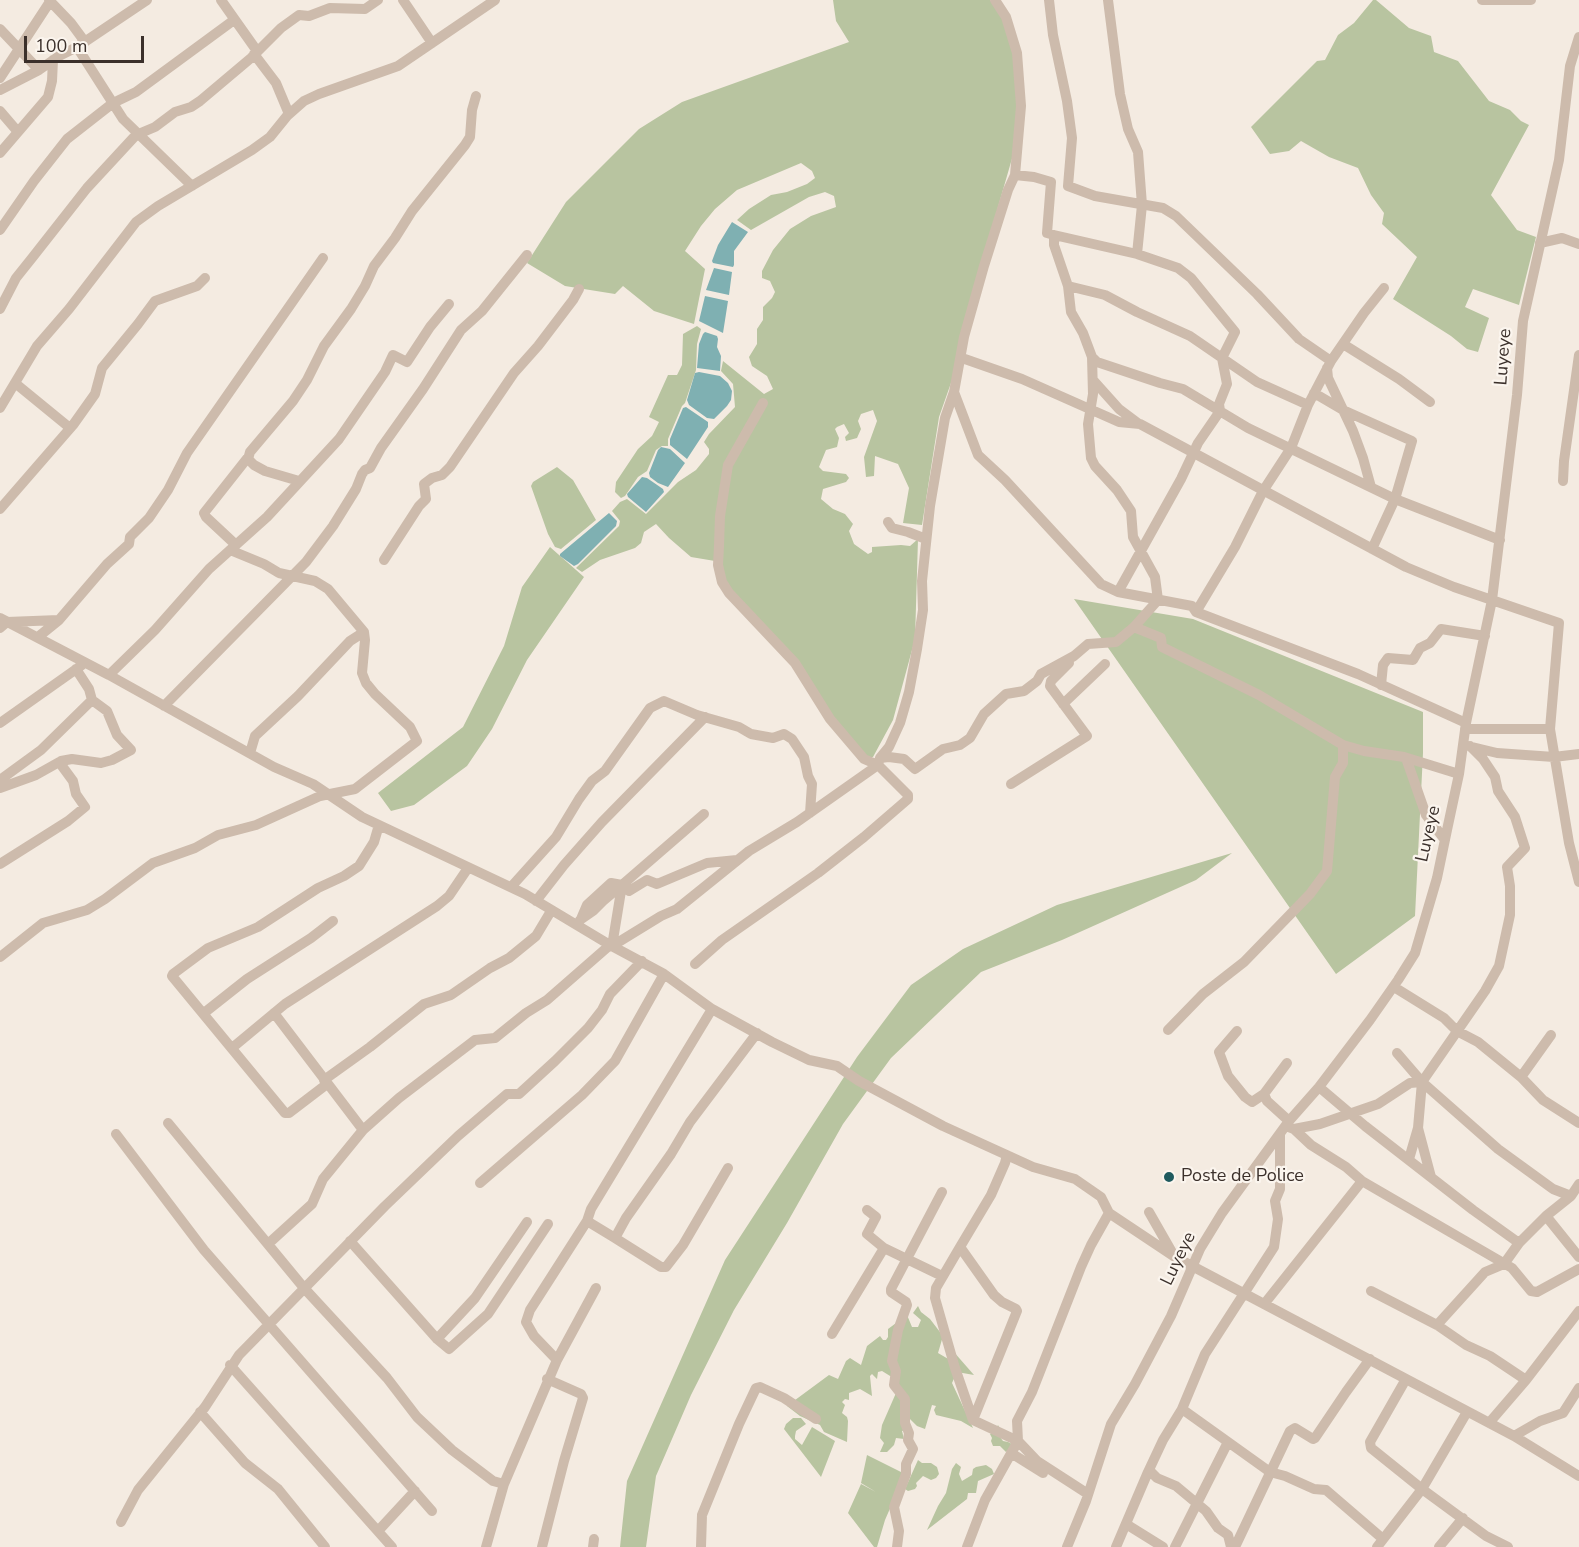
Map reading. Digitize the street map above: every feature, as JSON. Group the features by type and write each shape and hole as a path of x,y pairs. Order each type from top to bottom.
{"street":[{"path":"0,78 50,0 71,23 123,119 136,135 192,186"},
{"path":"221,0 276,83 289,114"},
{"path":"0,309 16,278 87,188 136,135 155,127 175,112 191,107 200,101 256,53 281,28 299,15 309,16 330,8 365,9 378,0"},
{"path":"403,0 432,43"},
{"path":"0,408 37,346 69,309 136,222 158,206 258,146 276,131 289,114 304,101 398,66 495,0"},
{"path":"879,761 889,747 900,723 909,692 922,619 926,539 945,418 954,392 964,337 984,266 1015,175 1021,106 1017,53 1006,17 995,0"},
{"path":"1050,0 1053,34 1072,138 1068,186"},
{"path":"1108,0 1120,94 1128,129 1138,152 1142,206 1137,254"},
{"path":"1482,0 1532,0"},
{"path":"0,90 39,70 81,44 142,1"},
{"path":"0,230 64,141 113,103 136,92 234,20"},
{"path":"0,29 39,70"},
{"name":"Luyeye","path":"1067,1547 1088,1498 1111,1424 1171,1316 1192,1265 1222,1213 1394,987 1415,953 1445,840 1466,745 1466,726 1492,600 1517,395 1523,321 1559,160 1570,66 1579,37"},
{"path":"0,153 48,97 52,81 53,60"},
{"path":"0,957 43,923 87,910 105,900 153,863 195,848 218,835 256,825 326,795 355,789 417,741 410,727 366,683 362,674 364,632 328,589 315,581 279,573 233,548 204,513 293,400 307,380 324,346 351,309 374,266 412,211 465,145 470,137 472,110 476,96"},
{"path":"0,111 18,132"},
{"path":"1015,175 1034,177 1095,196 1163,208 1176,216 1257,294 1299,339 1329,364"},
{"path":"1051,182 1047,233 1137,254 1178,268 1191,278 1235,332 1222,358 1227,384 1219,404 1220,411 1198,443 1118,592"},
{"path":"1054,235 1054,245 1068,286 1071,312 1097,363 1183,388 1248,428 1395,499 1500,540"},
{"path":"1540,243 1562,238 1579,244"},
{"path":"164,706 294,576 333,526 356,489 362,474 370,468 381,448 461,330 482,311 527,255"},
{"path":"38,637 59,620 107,564 129,544 130,537 149,518 168,490 193,444 323,258"},
{"path":"0,509 70,428 95,394 102,368 155,301 197,286 205,278"},
{"path":"1068,286 1105,295 1190,336 1257,382 1308,405"},
{"path":"1196,612 1235,547 1263,491 1291,448 1308,405 1329,364 1384,288"},
{"path":"384,560 426,499 424,484 442,475 450,467 514,373 538,346 579,289"},
{"path":"109,675 147,638 209,569 267,517 339,438 385,372 393,355 407,362 430,327 449,304"},
{"path":"1343,344 1400,379 1430,402"},
{"path":"1563,481 1579,355"},
{"path":"1011,784 1086,737 1049,684 1074,656 1090,643 1116,642 1134,627 1158,600 1155,577 1133,537 1131,511 1091,458 1088,424 1093,380 1092,357"},
{"path":"962,358 1022,380 1119,422 1140,424"},
{"path":"1329,364 1328,378 1363,458 1371,487"},
{"path":"1093,380 1119,409 1140,424 1406,567 1454,587 1559,623 1550,729 1569,843 1579,882"},
{"path":"15,383 70,428"},
{"path":"954,392 978,455 1005,480 1084,564 1095,579 1118,592 1192,606 1196,612 1358,674 1466,726 1550,729"},
{"path":"1314,393 1343,410 1412,441 1395,499 1372,549"},
{"path":"695,964 722,940 830,864 908,799 908,795 879,761 862,758 849,743 830,719 795,663 729,593 723,582 718,556 720,516 728,465 763,402"},
{"path":"249,456 248,459 252,464 265,471 299,481"},
{"path":"888,522 892,528 926,539"},
{"path":"2,622 59,620"},
{"path":"2,622 38,637 80,666 109,675 274,767 313,784 326,795 362,817 511,887 551,910 576,921 663,974 712,1009 810,1060 837,1066 859,1081 914,1110 1033,1167 1075,1179 1101,1197 1109,1213 1175,1257 1514,1436 1579,1476"},
{"path":"1134,627 1161,638 1162,647 1259,695 1343,745 1406,758 1459,774"},
{"path":"1381,685 1383,665 1388,658 1413,660 1420,648 1431,643 1441,629 1485,636"},
{"path":"250,753 255,736 298,696 350,641 364,632"},
{"path":"268,1244 312,1204 324,1179 363,1130 399,1098 475,1040 495,1038 547,1000 614,944 660,916 677,909 748,851 781,833 879,761 889,757 904,759 915,768 943,749 960,745 970,738 984,714 1003,696 1024,691 1037,681 1041,674 1074,656"},
{"path":"1063,704 1105,664"},
{"path":"0,788 36,775 62,761 72,759 100,763 112,760 131,750 117,735 107,711 92,700 80,666"},
{"path":"0,723 80,666"},
{"path":"0,780 41,750 92,700"},
{"path":"511,887 556,837 592,781 605,771 650,708 664,701 739,727 751,734 773,738 784,734 792,739 804,757 812,784 810,813"},
{"path":"536,901 602,822 705,717"},
{"path":"1168,1030 1203,994 1244,962 1310,894 1327,871 1335,777 1343,762 1343,745"},
{"path":"1466,745 1497,753 1554,757 1579,754"},
{"path":"1409,1159 1418,1128 1422,1082 1500,966 1510,915 1510,886 1507,867 1525,848 1515,817 1498,791 1495,777 1483,759 1466,745"},
{"path":"1406,758 1426,815 1445,840"},
{"path":"0,864 60,826 85,807 76,794 73,781 62,766 62,761"},
{"path":"576,921 593,911 704,814"},
{"path":"379,825 374,842 359,866 318,888 258,927 208,948 173,974 173,980 204,1013 285,1113 289,1113 424,1004 451,995 509,958 536,936 551,910"},
{"path":"622,885 629,891 647,880 657,885 707,863 737,860"},
{"path":"232,1048 274,1013 449,897 468,868"},
{"path":"614,944 622,885"},
{"path":"204,1013 247,979 303,944 333,921"},
{"path":"121,1522 138,1490 200,1412 230,1365 350,1241 475,1121 507,1094 519,1094 549,1067 588,1028 602,1010 610,994 642,962"},
{"path":"480,1183 582,1095 615,1061 663,974"},
{"path":"1394,987 1444,1018 1457,1031 1478,1042 1521,1077 1542,1100 1579,1123"},
{"path":"556,1360 526,1322 530,1310 587,1221 591,1209 712,1009"},
{"path":"274,1013 363,1130"},
{"path":"1238,1031 1219,1052 1228,1076 1252,1102 1264,1094 1287,1063"},
{"path":"615,1238 690,1122 758,1033"},
{"path":"1521,1077 1551,1035"},
{"path":"1397,1053 1422,1082 1498,1149 1553,1189 1571,1196"},
{"path":"1287,1128 1320,1124 1378,1104 1410,1083 1422,1082"},
{"path":"1319,1087 1431,1178 1519,1243"},
{"path":"1264,1094 1287,1128 1362,1180 1512,1268 1533,1292 1579,1269"},
{"path":"168,1122 304,1288 387,1378 425,1426 493,1481 504,1484"},
{"path":"1116,1547 1149,1470 1163,1440 1182,1409 1205,1354 1274,1247 1278,1219 1275,1201 1280,1189 1287,1128"},
{"path":"1418,1128 1431,1178"},
{"path":"116,1134 204,1250 432,1511"},
{"path":"1007,1155 991,1195 942,1276 936,1288 935,1298 952,1360 973,1419 977,1423 1018,1441 1037,1461 1088,1498"},
{"path":"587,1221 661,1267 666,1267 683,1245 728,1168"},
{"path":"1265,1303 1362,1180"},
{"path":"1437,1325 1485,1272 1504,1264 1519,1243 1546,1216 1571,1196 1579,1184"},
{"path":"897,1547 898,1531 894,1507 906,1474 906,1464 913,1449 908,1440 909,1433 905,1423 905,1399 894,1385 896,1371 892,1361 898,1330 907,1305 891,1292 891,1289 942,1192"},
{"path":"867,1210 876,1217 867,1234 884,1248 942,1276"},
{"path":"1149,1212 1175,1257"},
{"path":"968,1547 985,1500 1018,1441 1017,1421 1032,1392 1081,1267 1109,1213"},
{"path":"1546,1216 1579,1257"},
{"path":"437,1339 475,1298 527,1222"},
{"path":"350,1241 437,1339 449,1349 488,1314 548,1224"},
{"path":"960,1247 994,1295 1017,1311 973,1419"},
{"path":"832,1334 884,1248"},
{"path":"486,1547 504,1484 547,1379 596,1288"},
{"path":"1371,1291 1437,1325 1526,1380"},
{"path":"1488,1423 1526,1380 1579,1311"},
{"path":"1233,1547 1290,1431 1295,1428 1312,1439 1315,1438 1370,1359"},
{"path":"230,1365 392,1547"},
{"path":"542,1547 583,1398 581,1394 547,1379"},
{"path":"1406,1379 1369,1444 1371,1448 1486,1536 1508,1547"},
{"path":"701,1547 702,1515 756,1388 760,1387 784,1398 816,1419"},
{"path":"1514,1436 1540,1421 1563,1413 1579,1388"},
{"path":"1182,1409 1270,1472 1286,1476 1314,1489 1326,1490 1380,1543 1422,1489 1467,1412"},
{"path":"200,1412 245,1463 278,1489 325,1547"},
{"path":"1175,1547 1228,1442"},
{"path":"1011,1453 1088,1498"},
{"path":"1149,1470 1157,1478 1176,1486 1210,1515 1218,1528 1228,1534 1233,1547"},
{"path":"378,1531 415,1491"},
{"path":"1439,1547 1462,1518"},
{"path":"1126,1524 1162,1547"}],"green space":[{"path":"833,0 990,0 1003,18 1014,53 1018,118 1013,155 961,336 958,363 939,417 922,525 903,523 909,488 898,464 875,456 874,476 866,477 864,457 877,421 873,410 861,414 858,421 861,429 857,438 846,441 845,437 849,433 844,424 835,429 839,438 837,447 826,450 819,467 823,471 846,474 849,478 846,482 823,489 821,499 833,509 845,514 853,524 849,531 854,544 868,554 872,552 872,547 910,546 918,539 915,639 893,720 873,757 863,757 812,689 731,591 715,561 691,557 656,524 644,532 641,543 635,548 600,560 582,572 576,568 619,526 620,521 612,511 620,502 627,499 646,514 678,482 696,470 709,454 709,449 704,442 735,407 733,384 721,371 723,361 764,394 773,389 767,376 752,366 749,357 757,344 757,329 763,320 763,307 775,292 770,281 762,278 762,271 773,250 790,229 811,216 836,207 834,196 825,192 809,197 751,230 737,220 771,195 787,192 815,178 812,171 801,163 737,190 715,209 685,251 705,269 694,324 654,311 623,286 615,294 565,286 527,263 566,202 639,129 682,102 849,42 836,21"},
{"path":"1373,0 1376,0 1409,28 1431,36 1434,52 1458,61 1489,101 1510,110 1521,121 1529,125 1491,195 1517,230 1536,237 1519,305 1473,289 1465,307 1489,318 1478,352 1467,349 1451,336 1393,299 1417,257 1382,224 1384,213 1371,195 1358,168 1329,157 1301,141 1289,151 1270,154 1251,127 1317,61 1325,60 1338,35 1354,23"},
{"path":"697,326 701,329 697,344 696,370 685,403 668,439 668,446 662,446 656,450 647,471 638,477 625,496 621,498 615,492 616,482 638,449 652,436 659,422 649,417 668,375 677,375 682,365 683,334"},
{"path":"557,467 573,480 596,520 561,549 555,547 548,534 531,486 533,482"},
{"path":"550,547 584,577 527,660 492,729 467,766 414,805 391,811 378,793 463,727 504,646 522,587"},
{"path":"1074,599 1193,619 1423,712 1415,916 1336,974"},
{"path":"1232,853 1196,880 1062,940 981,972 891,1058 843,1124 734,1310 691,1395 656,1476 646,1547 620,1547 627,1481 725,1260 857,1057 911,985 963,949 1057,905"},
{"path":"918,1306 943,1336 938,1353 950,1360 953,1351 974,1375 957,1372 952,1383 973,1428 961,1421 936,1415 934,1410 936,1406 932,1405 925,1429 917,1426 908,1417 906,1430 902,1431 904,1439 896,1438 894,1445 887,1452 880,1452 884,1443 880,1438 882,1425 896,1393 895,1379 882,1371 878,1372 877,1379 872,1374 870,1376 872,1396 860,1389 849,1393 849,1400 845,1399 842,1402 845,1405 842,1413 848,1421 847,1442 824,1432 820,1425 800,1416 787,1406 829,1375 838,1379 846,1361 850,1358 861,1365 867,1346 880,1336 886,1340 888,1329 907,1315 912,1327 918,1327 921,1320 913,1313"},
{"path":"793,1418 801,1418 806,1424 796,1431 795,1436 795,1439 802,1445 812,1427 835,1441 821,1477 784,1429"},
{"path":"998,1425 1003,1441 1014,1445 1006,1452 1000,1446 993,1446 991,1441 990,1434"},
{"path":"867,1455 905,1474 885,1520 877,1547 874,1547 848,1513 861,1484 876,1492 861,1483"},
{"path":"918,1460 937,1467 939,1474 931,1480 923,1476 916,1483 915,1489 908,1491 905,1489"},
{"path":"956,1463 961,1467 959,1474 962,1481 972,1475 976,1467 986,1465 992,1469 994,1474 978,1481 976,1493 968,1493 967,1499 927,1530 946,1493 952,1469"}],"water":[{"path":"732,222 748,232 734,251 734,265 733,267 713,263 718,245"},
{"path":"714,268 732,272 729,295 706,290"},
{"path":"705,296 728,301 723,333 699,321"},
{"path":"705,332 717,336 717,347 721,356 720,371 697,368 699,344"},
{"path":"695,373 720,376 728,383 732,391 731,400 714,419 707,418 689,405 687,400"},
{"path":"686,407 708,422 708,427 687,459 670,445 670,439 683,408"},
{"path":"661,447 670,449 685,463 668,487 658,483 650,477 649,473"},
{"path":"642,477 647,478 664,492 646,512 627,494"},
{"path":"609,513 617,521 616,526 578,564 574,566 560,556 560,554"}],"place":[{"name":"Poste de Police","path":"1169,1177"}]}
